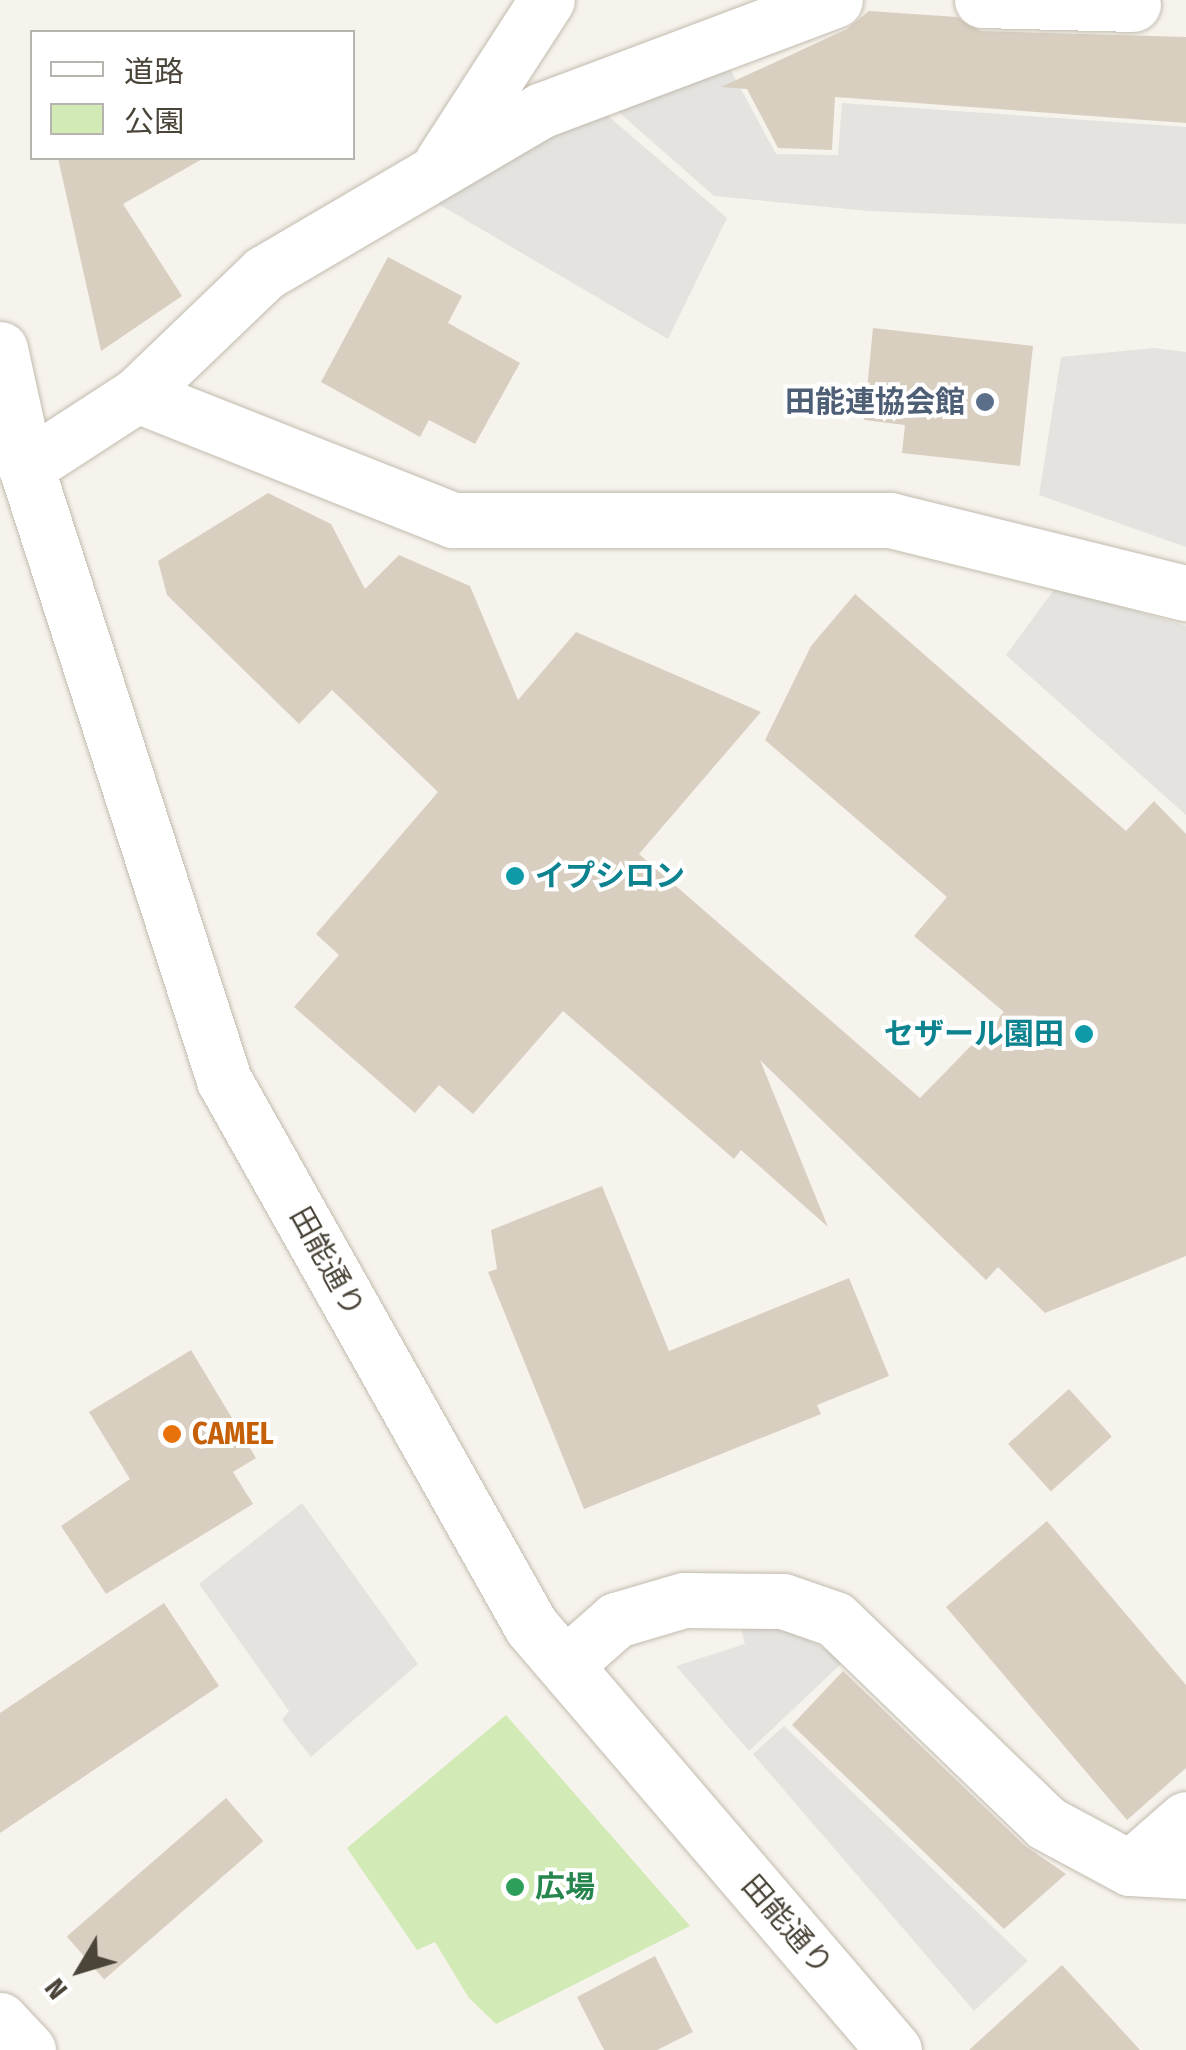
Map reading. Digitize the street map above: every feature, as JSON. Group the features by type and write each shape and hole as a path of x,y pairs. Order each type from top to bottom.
{"street":[{"path":"434,173 547,0"},
{"path":"16,449 137,395 264,273 542,110 836,0"},
{"path":"982,0 1132,4"},
{"name":"田能通り","path":"0,348 16,449 224,1080 531,1626 894,2050"},
{"path":"137,395 454,520 890,520 1186,593"},
{"path":"565,1665 616,1620 684,1600 782,1601 835,1620 1046,1823 1130,1868 1186,1872"},
{"path":"1130,1868 1186,1819"},
{"path":"0,2020 28,2050"}],"green space":[{"name":"広場","path":"506,1715 690,1926 496,2024 469,1998 435,1942 417,1950 347,1848"}],"shaded area":[{"path":"730,69 776,154 838,155 842,103 1186,127 1186,224 869,211 714,196 613,107"},
{"path":"600,109 727,218 668,339 435,202"},
{"path":"1154,348 1186,352 1186,547 1039,495 1061,357"},
{"path":"1056,587 1186,626 1186,815 1006,655"},
{"path":"302,1503 418,1664 311,1757 282,1720 289,1711 199,1584"},
{"path":"738,1618 792,1631 845,1660 749,1751 676,1666 745,1644"},
{"path":"784,1726 1028,1961 974,2011 753,1754"}],"building":[{"path":"869,11 957,17 981,31 1186,37 1186,123 835,97 832,150 778,148 747,89 721,87 847,29"},
{"path":"58,160 200,160 123,204 182,296 101,351"},
{"path":"388,257 462,296 448,323 520,363 475,444 429,420 420,437 321,382"},
{"path":"873,328 1033,346 1020,466 902,453 905,425 864,420"},
{"path":"268,493 331,524 365,589 399,555 470,586 518,700 576,632 761,712 639,854 920,1098 1004,1012 914,936 947,897 765,740 811,646 855,594 1126,831 1154,801 1186,834 1186,1256 1045,1313 998,1267 986,1280 760,1060 828,1227 741,1150 734,1159 563,1011 473,1114 439,1085 415,1113 294,1007 339,955 316,934 438,792 332,690 299,724 167,595 158,561"},
{"path":"602,1186 669,1351 849,1278 889,1376 817,1405 821,1414 584,1509 488,1272 497,1269 491,1230"},
{"name":"CAMEL","path":"191,1350 256,1458 233,1472 253,1504 106,1594 61,1526 130,1479 89,1412"},
{"path":"1069,1389 1112,1437 1051,1491 1008,1444"},
{"path":"1047,1521 1186,1685 1186,1768 1127,1820 946,1607"},
{"path":"164,1603 219,1686 0,1833 0,1713"},
{"path":"843,1671 1024,1845 1066,1874 1004,1929 792,1725"},
{"path":"226,1798 263,1841 104,1979 67,1936"},
{"path":"655,1956 693,2032 657,2050 604,2050 577,1997"},
{"path":"1062,1965 1140,2050 969,2050"}],"place":[{"name":"田能連協会館","path":"985,402"},
{"name":"イプシロン","path":"515,876"},
{"name":"セザール園田","path":"1084,1034"},
{"name":"CAMEL","path":"172,1434"},
{"name":"広場","path":"515,1887"}]}
